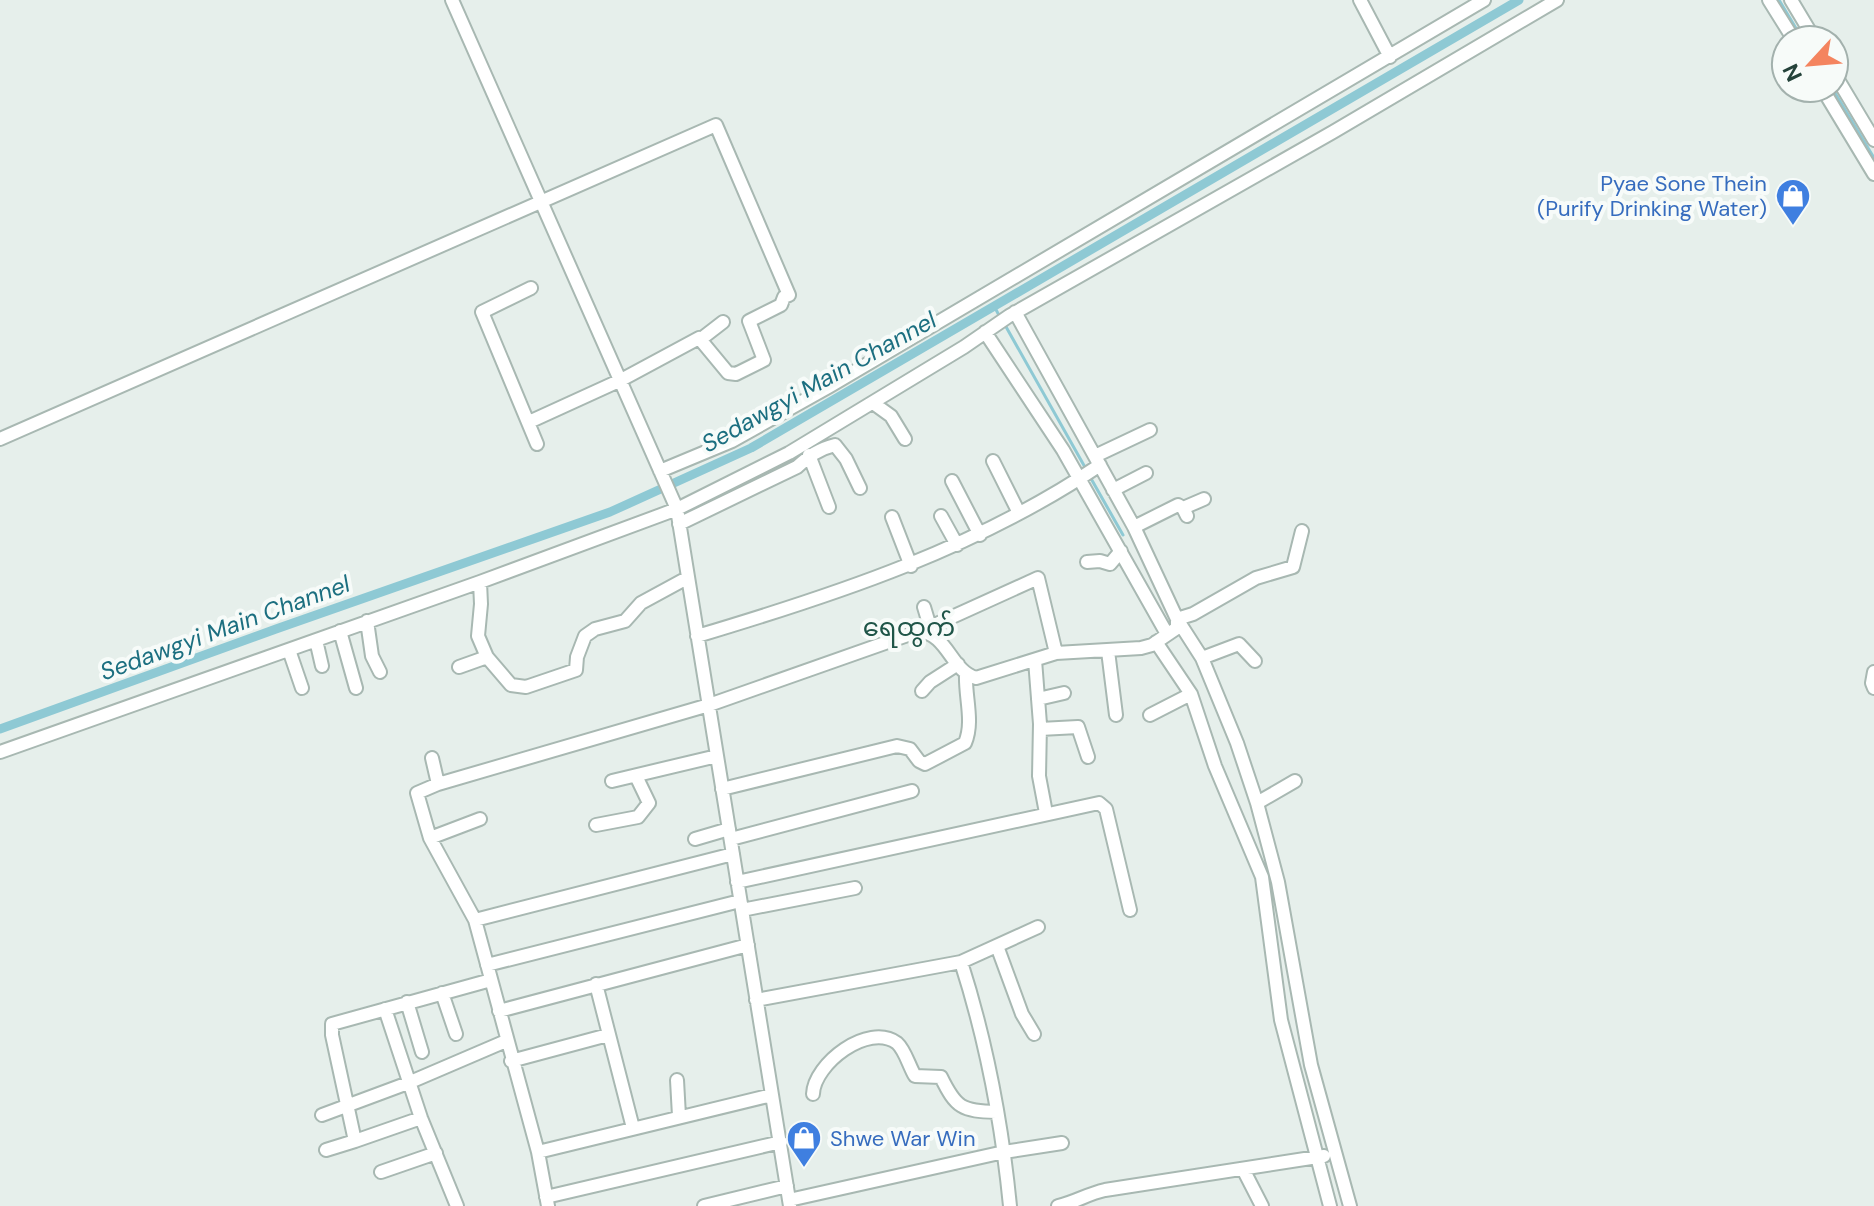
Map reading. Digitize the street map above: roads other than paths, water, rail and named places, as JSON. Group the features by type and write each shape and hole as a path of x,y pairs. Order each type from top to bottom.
{"street":[{"path":"452,0 675,505 790,1203 1004,1152 1062,1143"},
{"path":"1360,0 1390,57"},
{"path":"661,473 732,441 830,386 1484,0"},
{"path":"0,752 480,582 675,505 789,453 1012,314 1333,132 1557,0"},
{"path":"1769,0 1784,24"},
{"path":"1791,0 1805,24"},
{"path":"1850,100 1874,140"},
{"path":"1832,104 1874,174"},
{"path":"0,439 716,125 789,295 784,297 781,305 749,321 764,358 736,374 728,373 701,339"},
{"path":"531,288 482,312 537,444"},
{"path":"1012,314 1134,527 1173,628"},
{"path":"529,422 701,339 723,322"},
{"path":"990,328 1081,476 1121,551 1173,628 1202,658 1237,743 1278,882 1311,1065 1350,1206"},
{"path":"873,403 891,416 905,439"},
{"path":"697,636 911,566 980,535 1081,476 1150,430"},
{"path":"679,524 797,467 809,455 835,445 846,459 860,488"},
{"path":"789,453 797,467"},
{"path":"809,455 829,507"},
{"path":"993,461 1019,513"},
{"path":"1113,490 1146,473"},
{"path":"952,481 980,535"},
{"path":"1134,527 1174,507 1185,512 1204,499"},
{"path":"941,516 957,545"},
{"path":"892,517 911,566"},
{"path":"922,691 930,682 963,673 982,678 1056,653 1141,648 1156,642 1193,614 1256,578 1293,567 1302,531"},
{"path":"1087,562 1110,564 1121,551"},
{"path":"480,582 478,636 487,657 511,685 526,687 576,670 585,636 595,629 625,621 641,603 687,578"},
{"path":"781,1142 547,1202 538,1152 475,920 430,838 417,793 438,784 709,705 928,629 1038,578 1056,653"},
{"path":"722,789 897,746 910,749 925,764 965,743 970,721 963,673 928,629 924,607"},
{"path":"367,621 372,656 380,672"},
{"path":"340,631 356,688"},
{"path":"316,640 322,666"},
{"path":"1156,642 1191,694 1215,766 1262,877 1281,1020 1330,1206"},
{"path":"1202,658 1239,644 1255,661"},
{"path":"289,650 302,688"},
{"path":"1108,651 1116,715"},
{"path":"459,667 487,657"},
{"path":"1035,660 1040,729 1039,776 1046,813"},
{"path":"1874,672 1874,688"},
{"path":"958,695 963,673"},
{"path":"1038,699 1064,693"},
{"path":"1150,715 1191,694"},
{"path":"1040,729 1078,727 1088,757"},
{"path":"612,781 717,756"},
{"path":"432,758 438,784"},
{"path":"596,825 638,817 649,803 636,776"},
{"path":"1257,803 1295,781"},
{"path":"695,839 730,834 912,791"},
{"path":"737,882 1099,803 1104,805 1130,910"},
{"path":"430,838 480,819"},
{"path":"475,920 733,854"},
{"path":"487,965 741,905 855,888"},
{"path":"756,1000 961,962 1038,927"},
{"path":"499,1011 748,945"},
{"path":"997,946 1022,1014 1034,1034"},
{"path":"961,962 980,1030 1004,1152 1010,1206"},
{"path":"355,1141 332,1024 491,980"},
{"path":"596,984 633,1128"},
{"path":"1278,984 1296,984"},
{"path":"442,993 456,1034"},
{"path":"407,1002 422,1052"},
{"path":"385,1009 408,1083 457,1206"},
{"path":"511,1061 608,1035"},
{"path":"813,1094 817,1076 842,1051 858,1042 886,1038 899,1045 915,1076 941,1077 947,1089 970,1112 996,1112"},
{"path":"322,1115 408,1083 506,1041"},
{"path":"677,1080 679,1116"},
{"path":"538,1152 772,1095"},
{"path":"326,1150 421,1118"},
{"path":"381,1172 436,1153"},
{"path":"1058,1206 1078,1202 1089,1194 1335,1153"},
{"path":"1243,1169 1262,1206"},
{"path":"704,1206 787,1186"}],"waterway":[{"name":"Sedawgyi Main Channel","path":"0,729 610,512 751,448 1519,0"},
{"path":"1779,0 1793,24"},
{"path":"1842,104 1874,158"},
{"path":"994,306 1001,319"},
{"path":"1005,325 1086,469"},
{"path":"1089,475 1123,535"}],"place":[{"name":"Pyae Sone Thein (Purify Drinking Water)","path":"1793,227"},
{"name":"Shwe War Win","path":"804,1169"}],"district":[{"name":"ရေထွက်","path":"909,627"}]}
